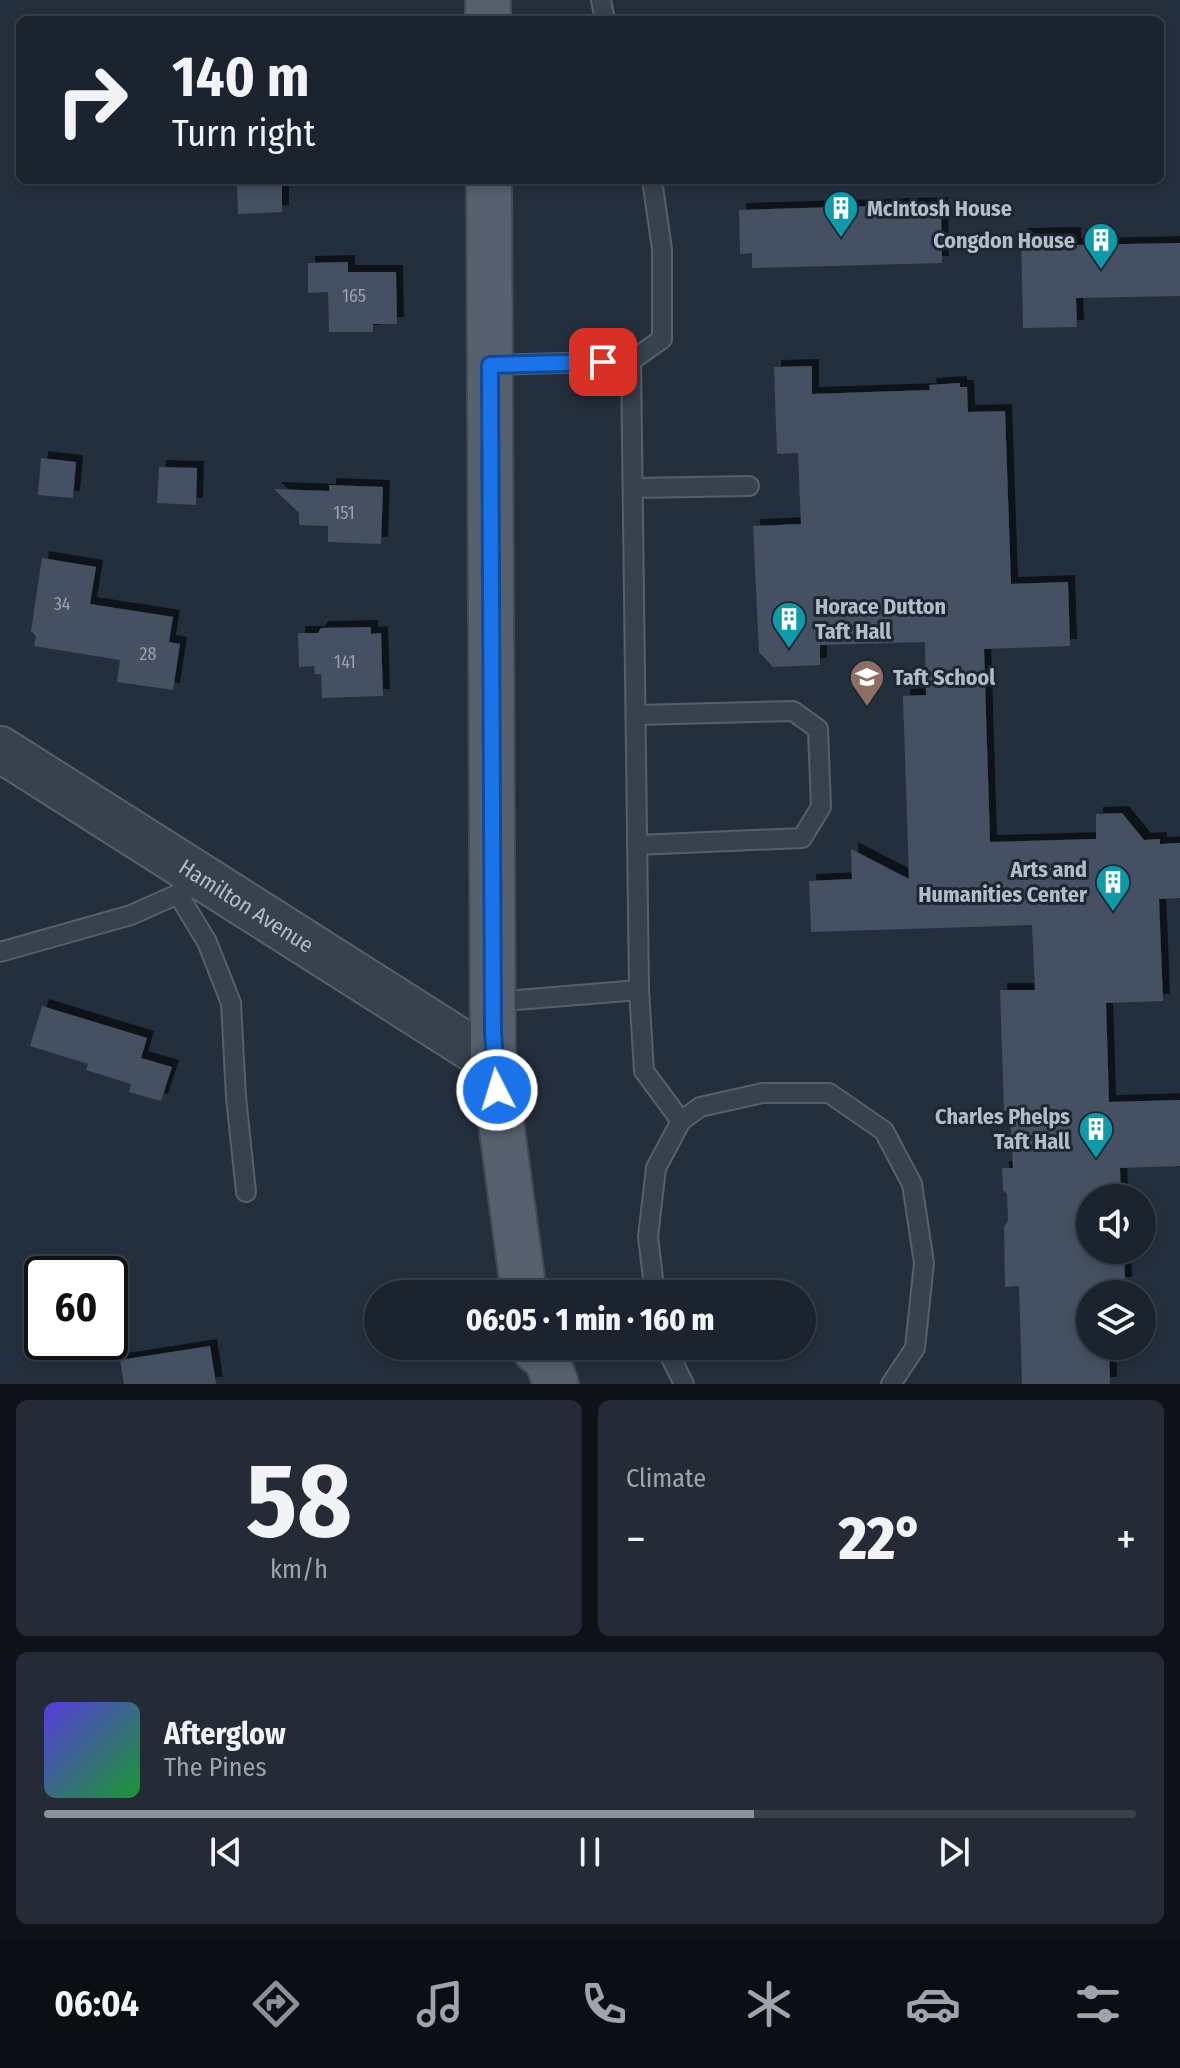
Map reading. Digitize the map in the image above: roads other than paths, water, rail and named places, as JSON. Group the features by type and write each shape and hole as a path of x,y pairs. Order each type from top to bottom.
{"main road":[{"path":"489,184 493,1062 522,1280"}],"street":[{"name":"Hamilton Avenue","path":"0,749 193,887 493,1062"}],"lane":[{"path":"490,365 631,361 662,339 662,249 653,184"},
{"path":"631,361 639,990 644,1071 681,1121"},
{"path":"633,488 749,486"},
{"path":"636,715 793,711 818,729 821,807 802,838 637,845"},
{"path":"0,952 131,915 193,887 207,942 231,1003 236,1097 246,1192"},
{"path":"493,1002 639,990"},
{"path":"653,1280 648,1237 656,1168 681,1121 700,1107 763,1093 829,1093 884,1131 912,1184 924,1263 915,1348 891,1384"},
{"path":"672,1360 684,1384"}],"place":[{"name":"McIntosh House","path":"841,239"},
{"name":"Congdon House","path":"1101,271"},
{"name":"Horace Dutton Taft Hall","path":"789,650"},
{"name":"Taft School","path":"867,708"},
{"name":"Arts and Humanities Center","path":"1113,913"},
{"name":"Charles Phelps Taft Hall","path":"1096,1160"}]}
